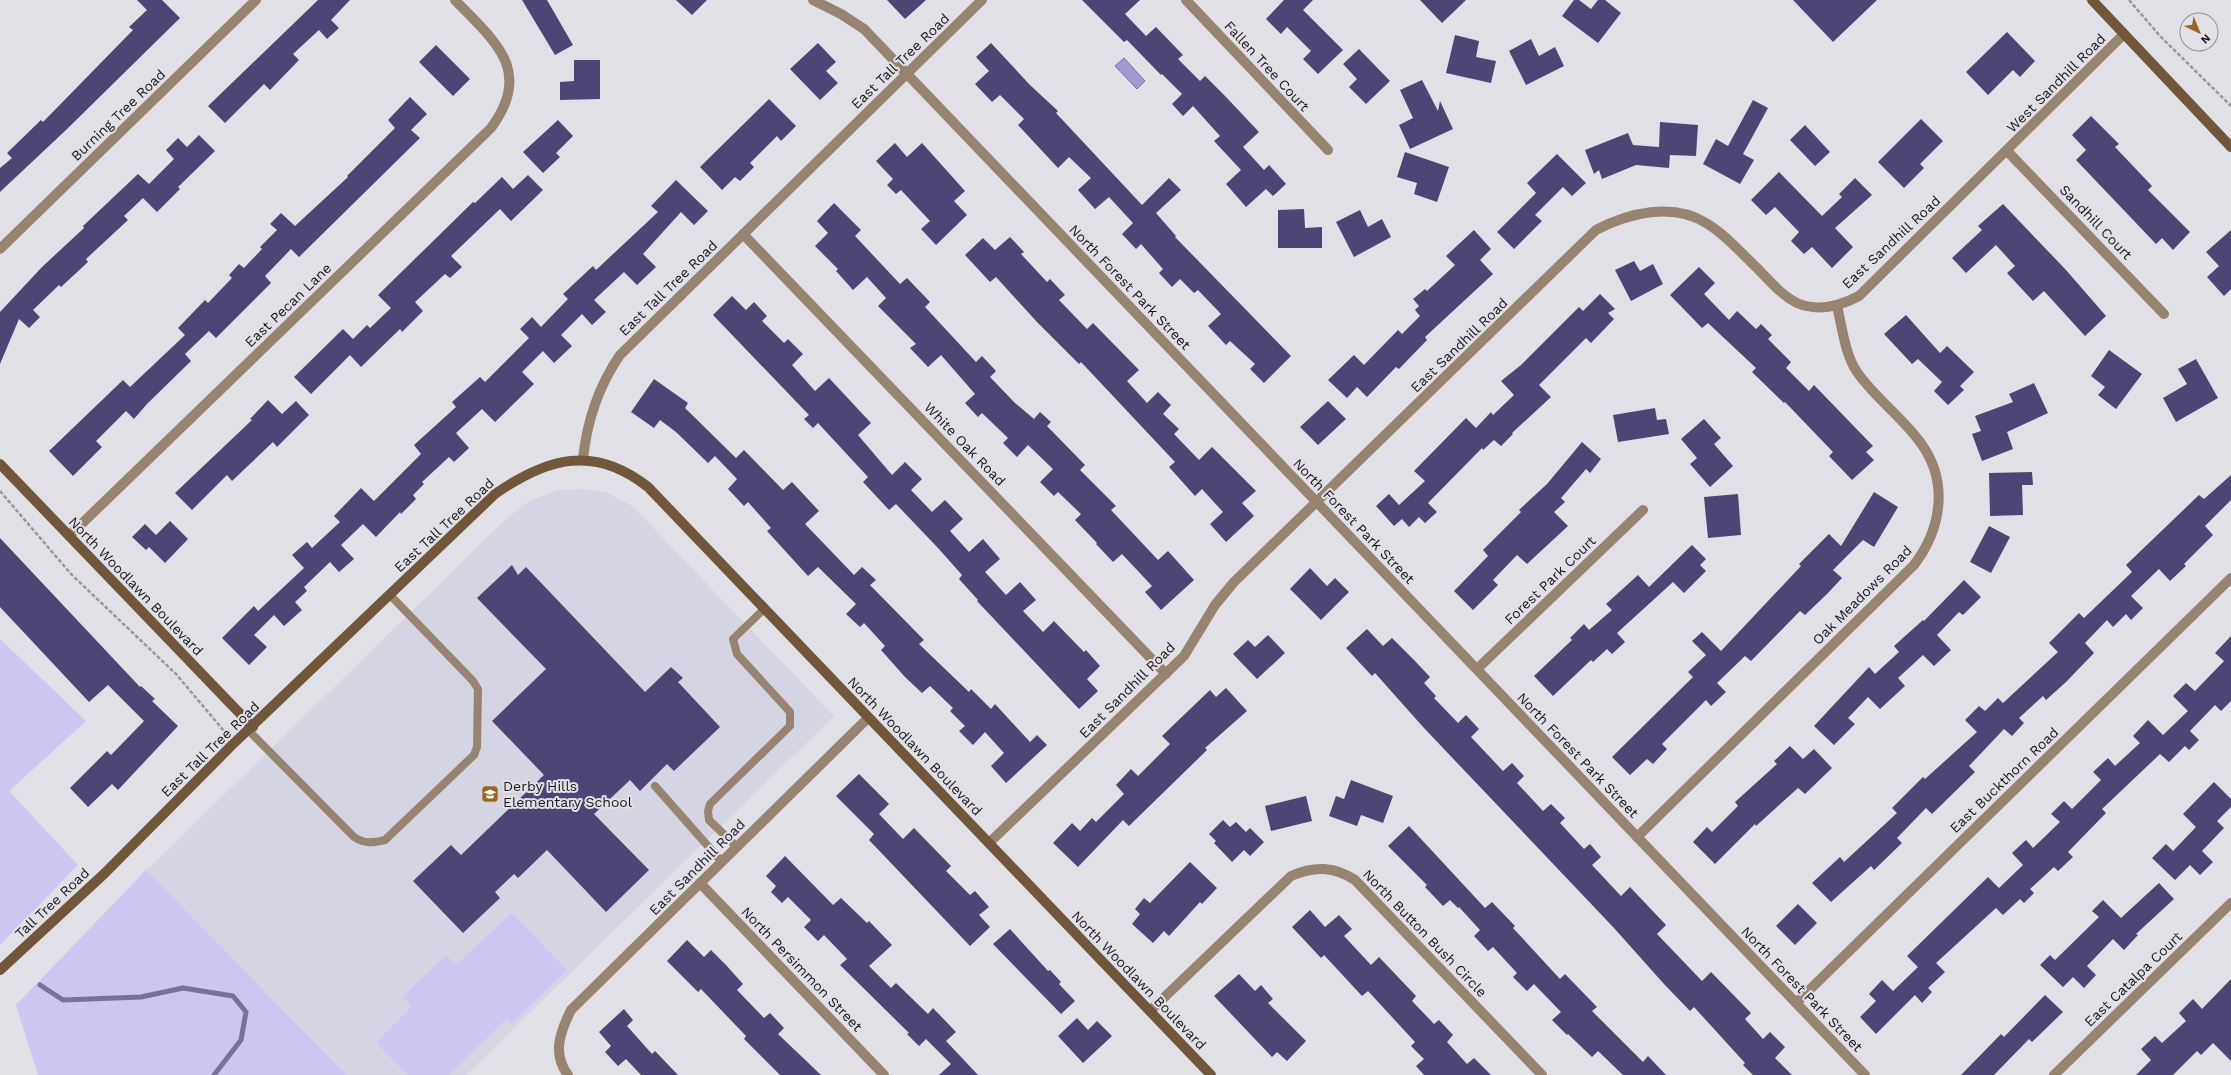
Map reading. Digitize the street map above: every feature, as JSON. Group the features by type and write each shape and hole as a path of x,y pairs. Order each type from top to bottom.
{"street":[{"name":"Burning Tree Road","path":"0,249 256,0"},
{"name":"East Pecan Lane","path":"69,536 491,128 506,101 510,84 506,60 496,43 455,0"},
{"name":"North Forest Park Street","path":"813,0 864,29 1865,1075"},
{"name":"East Tall Tree Road","path":"105,873 232,745 251,729 495,494 515,480 536,470 560,462 583,459 589,419 598,393 607,372 620,355 982,0"},
{"name":"Fallen Tree Court","path":"1186,0 1328,150"},
{"path":"2092,0 2231,147"},
{"name":"West Sandhill Road","path":"2006,151 2124,34"},
{"name":"East Sandhill Road","path":"989,843 1184,656 1215,605 1234,582 1317,503 1596,230 1618,219 1650,212 1671,212 1692,216 1705,222 1728,240 1783,294 1798,303 1817,307 1837,306 1859,296 2006,151"},
{"name":"Sandhill Court","path":"2006,151 2164,314"},
{"name":"White Oak Road","path":"743,234 1166,674"},
{"name":"Oak Meadows Road","path":"1637,837 1914,565 1930,542 1936,524 1939,506 1939,487 1935,470 1919,441 1856,371 1849,354 1837,306"},
{"name":"North Woodlawn Boulevard","path":"583,459 613,467 648,488 1211,1075"},
{"name":"North Woodlawn Boulevard","path":"0,464 251,729"},
{"name":"Forest Park Court","path":"1477,669 1643,510"},
{"name":"East Buckthorn Road","path":"1796,1003 2231,578"},
{"name":"East Sandhill Road","path":"568,1075 558,1057 559,1046 565,1024 571,1010 868,718"},
{"name":"North Button Bush Circle","path":"1150,1012 1291,876 1308,869 1334,869 1355,880 1542,1075"},
{"name":"Tall Tree Road","path":"0,970 105,873"},
{"name":"North Persimmon Street","path":"700,883 884,1075"},
{"name":"East Catalpa Court","path":"2054,1075 2231,903"}],"lane":[{"path":"251,729 354,837 363,842 373,843 385,840 474,755 477,747 478,689 473,681 390,595"},
{"path":"737,847 710,820 708,811 710,804 790,726 790,712 737,654 733,640 764,609"},
{"path":"655,786 722,862"}],"path":[{"path":"2129,0 2160,36 2231,106"},
{"path":"0,491 71,574 176,674 224,731"}],"shaded area":[{"path":"1124,58 1145,81 1137,89 1115,66"},
{"name":"Derby Hills Elementary School","path":"583,489 608,493 632,506 834,716 466,1075 340,1075 146,871 505,520 529,501 558,490"},
{"path":"0,639 86,721 9,791 78,865 0,945"},
{"path":"146,870 346,1075 38,1075 16,1005"},
{"path":"512,913 567,970 512,1023 507,1018 449,1075 408,1075 376,1043 412,1006 403,997 446,955 456,965"}],"building":[{"path":"137,0 162,0 180,18 66,130 0,192 0,168 12,158 7,153 41,120 43,122 133,30 129,27 147,10"},
{"path":"318,0 350,0 331,20 339,28 327,39 319,30 293,54 299,60 270,90 264,84 225,123 208,106"},
{"path":"522,0 547,0 573,45 555,55"},
{"path":"676,0 707,0 692,15"},
{"path":"887,0 926,0 905,19"},
{"path":"1082,0 1140,0 1125,14 1146,36 1156,27 1183,55 1178,59 1200,81 1205,76 1226,97 1259,132 1243,147 1264,170 1269,165 1286,184 1273,196 1266,189 1246,207 1226,184 1241,170 1214,141 1220,136 1193,106 1183,116 1172,104 1182,94 1127,40 1124,42"},
{"path":"1284,0 1313,0 1303,10 1343,50 1318,74 1303,59 1311,51 1287,27 1281,34 1266,19"},
{"path":"1420,0 1466,0 1442,23"},
{"path":"1574,0 1579,0 1591,9 1598,0 1605,0 1621,13 1598,43 1562,16"},
{"path":"1793,0 1877,0 1833,42"},
{"path":"2007,32 2035,61 2020,77 2013,70 1988,95 1966,72"},
{"path":"1455,35 1479,41 1476,57 1496,61 1491,83 1446,73"},
{"path":"1531,39 1539,56 1555,47 1564,66 1526,85 1509,51"},
{"path":"818,43 836,62 826,71 838,83 820,100 790,69"},
{"path":"991,43 1030,85 1058,111 1056,113 1142,205 1169,178 1181,190 1156,213 1176,236 1175,237 1291,356 1264,383 1250,369 1255,364 1230,341 1226,345 1208,326 1221,314 1198,290 1194,293 1180,279 1172,287 1159,273 1163,269 1141,244 1136,249 1122,234 1133,223 1109,197 1095,209 1078,190 1091,178 1069,157 1058,168 1018,125 1024,119 1000,95 992,102 975,84 989,71 976,57"},
{"path":"436,45 470,79 453,96 419,62"},
{"path":"1359,49 1390,81 1366,104 1349,87 1357,79 1343,64"},
{"path":"574,60 600,60 600,99 560,100 560,82 574,81"},
{"path":"1422,80 1438,111 1440,101 1453,129 1410,149 1399,125 1413,118 1400,90"},
{"path":"410,97 427,114 411,130 420,138 299,257 291,249 265,276 271,283 216,338 209,331 185,354 191,361 147,404 134,419 126,411 96,441 102,447 73,476 49,451 123,380 130,387 185,335 178,328 205,300 208,303 232,278 229,275 239,264 244,268 262,249 260,247 277,230 270,224 281,213 295,226 348,177 347,176 395,128 388,120"},
{"path":"769,99 796,126 781,141 777,136 750,163 754,167 740,181 735,177 722,190 700,167"},
{"path":"1753,100 1768,108 1743,154 1754,160 1740,184 1703,164 1716,139 1728,146"},
{"path":"2091,116 2119,144 2115,147 2152,186 2148,190 2190,232 2173,250 2162,238 2156,244 2076,160 2086,150 2072,135"},
{"path":"1921,119 1943,141 1920,164 1924,168 1904,188 1878,162"},
{"path":"558,120 573,136 556,153 560,157 543,173 523,152"},
{"path":"1660,122 1698,125 1696,156 1670,155 1669,168 1636,165 1602,179 1599,170 1594,174 1585,150 1628,133 1633,145 1659,147"},
{"path":"1805,125 1830,152 1815,166 1790,140"},
{"path":"199,135 215,151 178,187 180,189 157,212 143,198 124,216 128,220 86,259 88,262 61,287 59,285 33,310 40,317 29,328 19,319 0,364 0,312 42,267 84,228 83,226 138,174 149,184 174,159 166,150 178,138 187,147"},
{"path":"895,143 907,157 922,143 965,191 954,201 967,215 936,245 921,229 930,221 901,190 896,194 887,185 893,179 876,161"},
{"path":"1405,152 1449,167 1437,202 1414,194 1417,183 1397,177"},
{"path":"1557,154 1586,183 1572,196 1563,187 1535,215 1542,221 1514,249 1497,232 1536,193 1527,183"},
{"path":"1779,172 1822,216 1842,197 1839,194 1855,178 1872,195 1835,228 1853,247 1832,268 1812,247 1804,254 1791,241 1799,232 1775,207 1766,215 1751,200"},
{"path":"528,175 543,190 511,221 500,209 451,256 462,267 450,278 445,274 415,302 423,311 402,332 400,329 361,367 350,355 311,394 294,377 343,329 353,339 367,325 370,328 391,308 378,295 473,202 475,203 502,177 513,189"},
{"path":"676,180 708,211 694,225 681,212 643,254 656,267 637,285 624,272 594,300 606,312 592,325 582,314 561,335 572,346 554,363 543,351 522,372 534,384 495,422 482,409 456,433 469,448 454,462 449,457 422,482 424,484 413,495 416,499 401,514 400,512 376,537 363,524 341,545 354,559 339,572 330,562 304,587 307,591 295,602 302,610 284,626 274,615 254,635 267,647 249,665 222,638 254,606 258,611 304,568 292,555 307,542 312,548 340,522 334,516 361,488 374,501 421,454 414,445 456,407 452,402 480,377 485,382 529,338 520,329 532,317 541,327 568,299 563,294 593,266 596,270 658,212 651,206"},
{"path":"834,203 861,230 855,236 900,284 907,278 930,302 925,307 976,362 982,356 996,371 990,377 1015,403 1034,419 1040,412 1051,422 1047,426 1085,465 1080,470 1116,506 1111,510 1158,560 1168,551 1194,580 1161,610 1145,592 1152,586 1122,554 1113,562 1075,520 1081,514 1058,492 1054,496 1040,482 1053,469 1028,445 1017,457 1003,443 1008,438 982,413 978,417 965,403 975,394 941,355 928,367 910,348 916,344 878,306 886,298 867,277 853,290 836,271 838,269 815,246 828,233 817,221"},
{"path":"2003,204 2066,270 2106,316 2085,336 2044,291 2033,301 2007,273 2015,266 1996,245 1966,273 1952,258 1982,230 1978,226"},
{"path":"1304,209 1305,228 1322,227 1322,248 1278,248 1278,210"},
{"path":"1360,210 1368,227 1382,219 1391,237 1354,257 1336,222"},
{"path":"1474,230 1491,249 1480,260 1493,274 1425,337 1427,340 1399,369 1396,367 1367,397 1357,387 1347,398 1328,380 1354,355 1364,365 1398,330 1402,334 1420,316 1415,310 1419,306 1413,299 1425,289 1427,291 1455,265 1446,256"},
{"path":"2231,230 2231,289 2224,296 2207,277 2219,266 2206,252"},
{"path":"1010,237 1024,252 1021,254 1047,282 1050,279 1065,295 1059,300 1087,329 1093,323 1139,370 1127,381 1147,403 1158,392 1171,405 1163,414 1179,429 1174,434 1199,460 1212,447 1256,491 1242,503 1254,516 1226,542 1210,524 1223,512 1202,489 1195,496 1169,467 1175,462 1081,362 1079,364 1037,322 996,277 990,282 965,255 983,238 995,250"},
{"path":"1634,261 1640,271 1653,264 1663,284 1631,301 1615,270"},
{"path":"1699,267 1715,283 1704,294 1729,320 1737,311 1756,329 1761,324 1772,335 1768,339 1791,362 1786,368 1809,391 1814,385 1873,446 1866,452 1874,460 1852,480 1829,456 1833,452 1785,402 1784,403 1752,372 1756,368 1708,323 1702,328 1670,295"},
{"path":"1600,294 1615,309 1608,313 1614,319 1591,343 1586,338 1539,385 1551,397 1512,433 1513,434 1501,446 1494,440 1483,450 1482,448 1428,503 1437,512 1425,523 1419,517 1409,527 1402,519 1394,526 1376,506 1389,494 1399,505 1425,481 1414,471 1466,418 1476,428 1491,412 1493,415 1514,395 1501,381 1521,365 1579,307 1583,311"},
{"path":"732,296 746,310 754,302 767,316 762,321 784,343 788,339 803,354 792,365 815,391 829,378 871,423 858,435 892,475 905,462 922,479 911,490 932,512 945,500 963,519 950,531 969,552 983,539 1000,559 985,572 1006,595 1020,582 1036,600 1023,611 1043,632 1054,621 1084,652 1086,650 1100,666 1087,679 1098,691 1079,709 977,601 978,600 959,579 962,575 938,548 896,504 889,510 863,482 868,477 818,423 813,428 804,419 809,415 713,315"},
{"path":"1906,315 1940,353 1947,346 1974,372 1960,386 1964,390 1948,405 1934,391 1942,382 1918,359 1912,364 1884,334"},
{"path":"2109,350 2142,374 2116,409 2098,395 2105,387 2091,376"},
{"path":"2196,359 2218,398 2176,422 2163,398 2187,384 2178,369"},
{"path":"654,379 688,403 685,408 736,458 744,450 783,490 792,482 819,511 805,524 854,575 862,567 876,580 870,585 924,640 919,644 969,692 971,689 991,709 995,704 1030,742 1037,735 1047,745 1006,783 991,766 1004,753 985,732 973,745 959,731 965,726 950,711 953,708 930,686 922,693 905,677 881,650 885,646 864,623 860,627 846,614 856,604 818,567 808,576 767,531 771,528 748,502 744,506 728,489 737,479 715,456 708,463 676,432 660,420 654,428 631,412"},
{"path":"2034,383 2048,413 2007,432 2013,449 1982,461 1972,434 1981,431 1975,416 2013,402 2009,394"},
{"path":"268,400 282,414 296,401 309,415 277,447 273,442 232,481 227,475 192,510 175,493 252,420 250,419"},
{"path":"1328,401 1346,419 1318,445 1300,427"},
{"path":"1655,408 1657,420 1666,419 1669,434 1618,442 1613,415"},
{"path":"1704,419 1721,438 1714,444 1733,466 1710,487 1690,464 1697,458 1681,439"},
{"path":"1582,442 1601,459 1590,473 1586,469 1561,498 1565,502 1554,512 1568,526 1527,564 1517,555 1493,580 1498,585 1473,610 1454,591 1488,556 1483,550 1521,512 1519,510 1547,484"},
{"path":"2032,472 2033,485 2022,485 2023,515 1990,516 1989,473"},
{"path":"2231,475 2231,500 2205,526 2213,535 2184,564 2186,566 2170,581 2159,569 2131,596 2143,608 2131,620 2126,614 2113,627 2107,620 2085,643 2094,653 2066,682 2046,700 2043,696 2019,718 2024,723 2012,736 2004,729 1969,766 1975,772 1932,814 1926,808 1897,838 1902,843 1874,870 1871,866 1831,902 1812,883 1840,857 1844,862 1897,813 1892,808 1923,777 1925,779 1977,732 1965,720 1979,706 1985,711 1998,698 2003,703 2058,652 2049,643 2079,613 2084,618 2132,572 2126,565 2199,495 2204,499"},
{"path":"1874,492 1898,507 1874,547 1863,540 1833,570 1842,578 1828,593 1805,615 1800,611 1751,661 1745,656 1717,683 1726,692 1711,706 1706,700 1662,744 1667,749 1653,764 1647,759 1630,775 1612,757 1693,677 1688,672 1706,655 1692,641 1702,632 1721,651 1801,566 1799,564 1829,534 1841,546"},
{"path":"1738,494 1741,535 1708,538 1704,497"},
{"path":"170,521 188,539 165,563 149,547 146,550 132,537 145,524 156,535"},
{"path":"1989,526 2010,537 1991,573 1970,562"},
{"path":"0,538 140,687 141,686 155,699 152,701 178,726 118,790 112,784 88,807 70,788 107,751 111,755 144,721 108,685 89,702 0,607"},
{"path":"1692,545 1706,559 1700,565 1706,571 1684,593 1673,582 1617,633 1625,642 1612,654 1607,649 1593,662 1591,660 1553,696 1534,676 1572,640 1570,638 1584,624 1589,630 1612,610 1606,604 1638,575 1649,587"},
{"path":"512,565 518,575 526,567 645,692 671,667 683,678 678,682 720,727 674,771 667,764 640,791 630,780 594,814 649,870 606,912 547,850 518,878 514,874 495,892 500,898 463,933 413,881 451,845 461,855 544,775 492,721 546,669 477,598"},
{"path":"1310,568 1327,586 1335,578 1349,592 1321,620 1290,589"},
{"path":"1964,580 1981,597 1963,615 1959,612 1937,635 1951,650 1934,666 1923,655 1898,678 1905,686 1880,709 1868,697 1848,718 1855,724 1834,745 1814,726 1869,667 1875,674 1899,652 1894,646 1923,620 1924,621"},
{"path":"1367,629 1383,646 1392,638 1430,677 1424,683 1436,696 1434,698 1458,723 1466,715 1479,729 1471,737 1503,771 1512,763 1524,776 1517,783 1543,811 1551,804 1565,818 1560,823 1584,849 1590,844 1601,857 1592,865 1621,896 1630,887 1666,925 1657,934 1702,981 1711,972 1751,1013 1745,1019 1763,1039 1770,1032 1785,1047 1775,1058 1792,1075 1753,1075 1743,1065 1745,1063 1694,1007 1690,1011 1664,984 1614,928 1424,728 1375,673 1372,676 1346,648"},
{"path":"1268,635 1285,653 1257,679 1233,654 1248,640 1255,647"},
{"path":"2231,636 2231,701 2221,711 2215,705 2190,731 2199,740 2189,750 2185,746 2169,762 2160,754 2102,809 2106,813 2068,852 2073,857 2058,871 2054,867 2030,889 2034,893 2024,903 2020,899 2003,915 1996,908 1936,963 1945,972 1928,988 1932,992 1922,1003 1915,995 1876,1034 1860,1017 1876,1001 1869,994 1882,980 1893,991 1918,967 1907,956 1988,877 1999,888 2023,865 2012,853 2026,840 2033,848 2060,822 2051,814 2064,801 2072,809 2101,780 2093,772 2108,758 2115,766 2140,743 2133,736 2148,720 2163,735 2188,711 2173,696 2186,683 2195,691 2224,661 2215,653"},
{"path":"1226,688 1247,711 1205,748 1207,750 1129,826 1123,820 1078,867 1053,843 1072,823 1080,831 1092,818 1096,822 1124,794 1116,785 1131,769 1138,776 1170,744 1162,736 1210,690 1216,697"},
{"path":"1790,746 1803,759 1814,749 1832,768 1805,794 1798,788 1756,826 1755,824 1715,864 1693,842 1707,827 1712,832 1738,806 1735,802 1777,764 1774,761"},
{"path":"859,774 889,804 879,814 903,839 914,828 951,866 946,871 970,895 975,891 989,907 979,915 990,927 970,946 869,840 874,834 836,796"},
{"path":"1351,780 1393,796 1383,823 1361,815 1357,826 1329,816 1336,796 1344,799"},
{"path":"2214,782 2231,799 2231,807 2217,821 2224,828 2202,851 2213,862 2200,875 2190,865 2175,880 2152,858 2166,844 2173,851 2196,827 2183,814"},
{"path":"1306,796 1312,821 1271,831 1265,806"},
{"path":"1223,820 1230,827 1236,822 1246,832 1250,828 1264,842 1250,856 1244,850 1232,862 1214,843 1216,841 1209,834"},
{"path":"1409,826 1485,908 1492,902 1515,926 1513,928 1560,979 1565,974 1597,1007 1592,1011 1643,1062 1648,1056 1666,1075 1623,1075 1598,1051 1592,1057 1568,1034 1567,1035 1552,1020 1561,1012 1534,984 1527,991 1513,977 1517,973 1493,947 1488,951 1474,936 1480,930 1459,907 1458,908 1450,900 1443,906 1425,887 1427,885 1388,846"},
{"path":"785,856 833,905 841,898 867,923 869,921 892,945 869,966 891,988 896,983 928,1014 933,1008 956,1032 946,1041 978,1075 939,1075 951,1064 926,1039 919,1046 907,1034 909,1033 840,965 847,959 824,935 818,941 804,927 811,920 788,897 782,903 771,892 776,886 766,876"},
{"path":"1190,862 1217,888 1202,904 1200,902 1169,936 1164,931 1153,943 1132,924 1140,914 1135,909 1144,898 1150,903"},
{"path":"2159,883 2174,899 2136,934 2138,935 2124,950 2113,939 2087,966 2096,975 2084,988 2073,977 2063,987 2040,965 2050,955 2055,960 2099,917 2092,911 2103,900 2121,918"},
{"path":"1798,904 1817,923 1795,945 1776,926"},
{"path":"1310,910 1325,927 1339,915 1352,929 1344,936 1371,965 1379,957 1416,996 1412,1001 1434,1024 1439,1020 1453,1035 1447,1042 1467,1064 1474,1058 1491,1075 1424,1075 1416,1066 1424,1059 1411,1046 1415,1042 1368,991 1362,996 1324,955 1321,958 1292,927"},
{"path":"1010,929 1048,971 1050,970 1061,982 1059,984 1075,1001 1061,1014 993,944"},
{"path":"687,940 704,957 711,950 726,965 743,984 737,990 764,1018 770,1013 784,1028 778,1034 821,1075 780,1075 744,1039 746,1036 701,989 698,992 667,961"},
{"path":"1239,974 1255,991 1261,985 1273,999 1268,1003 1306,1041 1287,1061 1277,1052 1272,1057 1214,996"},
{"path":"2231,979 2231,1061 2213,1043 2201,1055 2197,1051 2173,1075 2136,1075 2151,1060 2141,1049 2155,1036 2162,1043 2186,1021 2179,1013 2193,999 2202,1009"},
{"path":"2045,995 2063,1012 2032,1042 2029,1039 1994,1075 1961,1075 2001,1034 2004,1037"},
{"path":"624,1009 633,1020 627,1026 652,1054 655,1051 678,1075 641,1075 626,1059 618,1066 605,1052 611,1046 599,1032"},
{"path":"1077,1018 1088,1030 1097,1021 1112,1036 1083,1063 1058,1036"}],"waterway":[{"path":"40,985 63,1000 141,997 183,988 233,996 246,1012 241,1040 214,1075"}],"place":[{"name":"Derby Hills Elementary School","path":"490,794"}]}
